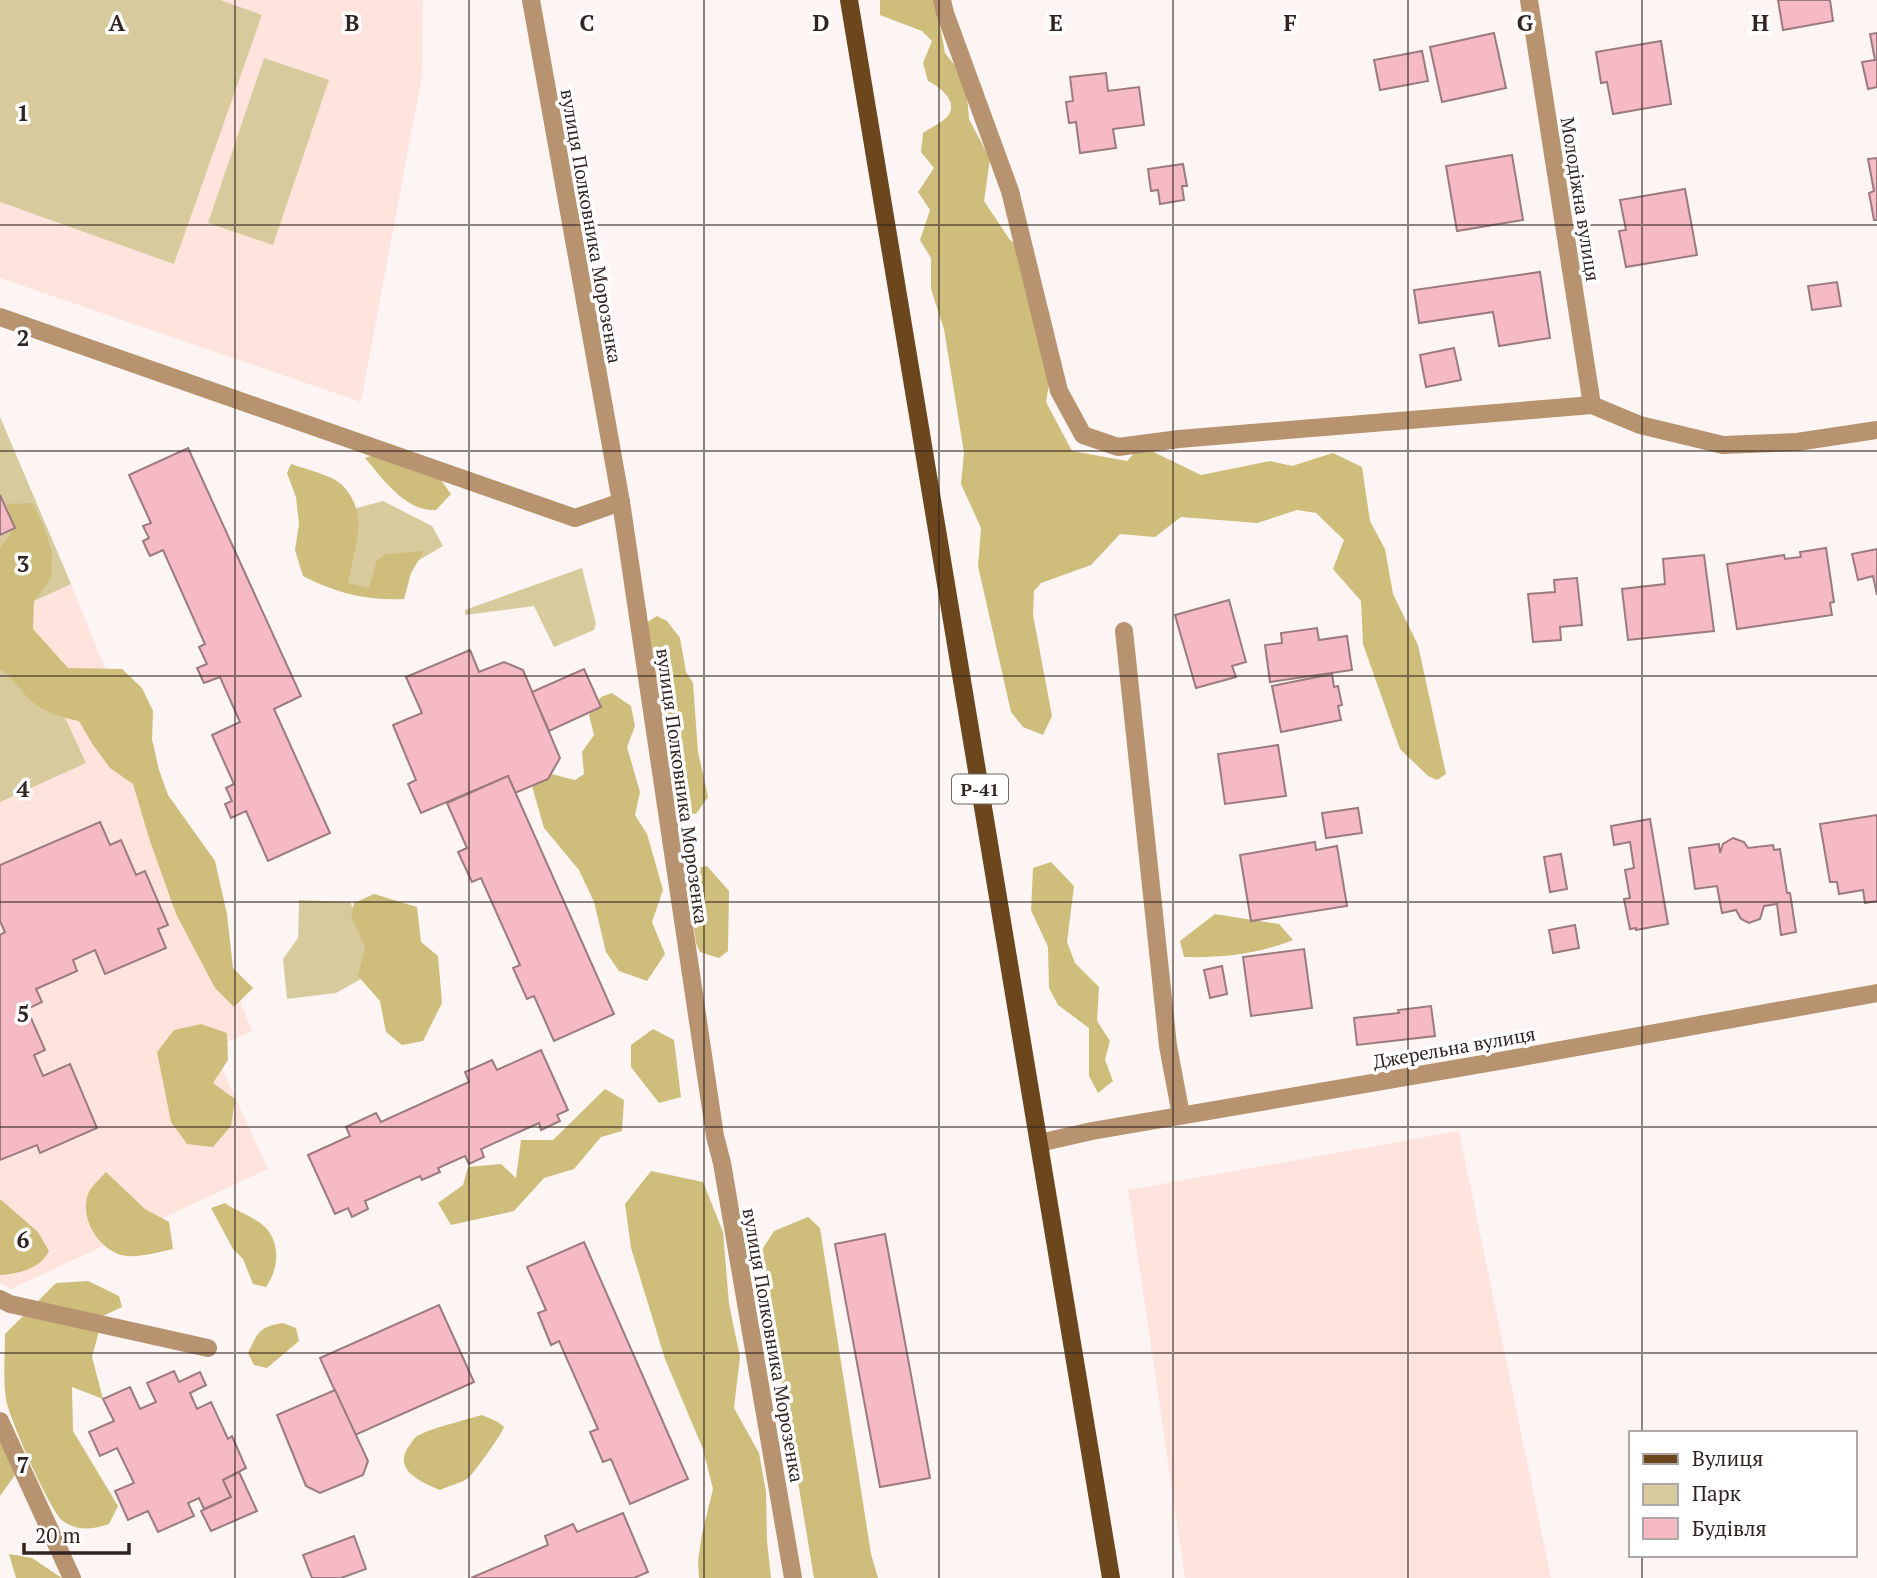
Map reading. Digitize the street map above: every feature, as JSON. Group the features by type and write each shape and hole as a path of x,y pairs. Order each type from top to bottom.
{"main road":[{"name":"Р-41","path":"849,0 1111,1578"}],"street":[{"name":"вулиця Полковника Морозенка","path":"531,0 621,502 715,1136 722,1163 793,1578"},
{"path":"942,0 1010,191 1059,391 1083,435 1118,447 1179,439 1592,405 1640,425 1723,445 1797,442 1877,430"},
{"name":"Молодіжна вулиця","path":"1529,0 1592,405"},
{"path":"0,317 575,518 621,502"},
{"path":"1124,632 1168,1046 1181,1115"},
{"name":"Джерельна вулиця","path":"1039,1143 1181,1115 1508,1060 1877,993"},
{"path":"0,1299 10,1304 208,1348"},
{"path":"0,1421 72,1578"}],"shaded area":[{"path":"0,0 423,0 422,76 361,402 0,278"},
{"path":"880,0 933,0 936,3 945,53 956,67 967,96 969,119 990,159 984,201 1010,240 1027,253 1053,359 1046,402 1072,451 1127,461 1141,446 1201,475 1270,461 1292,466 1333,453 1362,467 1370,521 1385,549 1393,594 1418,645 1446,774 1437,780 1428,776 1400,749 1363,644 1361,601 1333,569 1344,540 1316,513 1297,510 1257,523 1181,517 1155,537 1120,534 1091,565 1041,583 1034,591 1033,615 1052,716 1043,735 1023,727 1011,712 978,566 981,528 961,484 964,453 944,329 931,289 931,258 920,240 930,210 918,192 934,168 921,152 923,133 947,117 951,106 943,91 928,81 923,63 932,41 922,31 880,15"},
{"path":"385,451 435,472 451,494 436,510 415,506 405,500 365,458"},
{"path":"291,464 332,478 341,484 356,507 358,532 348,583 369,588 377,560 386,554 424,551 411,573 404,599 352,595 303,576 295,550 299,524 296,497 287,473"},
{"path":"33,503 52,553 51,579 34,601 33,629 68,668 122,669 142,688 153,711 152,739 168,795 215,861 227,914 233,968 253,988 234,1007 215,988 176,914 133,784 110,768 79,721 58,716 39,707 0,669 0,548 13,530 7,504"},
{"path":"71,584 252,1031 213,1049 268,1169 11,1289 0,1283 0,617"},
{"path":"657,616 667,621 680,638 686,672 693,683 698,752 708,797 696,814 677,812 671,803 643,625"},
{"path":"612,693 631,706 635,726 627,747 640,792 635,815 647,834 663,890 652,922 665,954 647,981 619,971 606,952 594,902 579,870 544,828 532,786 551,774 575,780 584,774 582,752 594,735 589,715 601,697"},
{"path":"1051,862 1074,886 1067,942 1075,963 1099,987 1097,1021 1110,1041 1105,1060 1113,1081 1098,1093 1089,1076 1089,1028 1058,1005 1049,988 1048,947 1031,910 1033,868"},
{"path":"707,866 729,891 728,951 719,958 700,952 696,943 688,889 696,868"},
{"path":"374,894 417,907 421,942 438,956 442,1003 423,1041 402,1045 386,1032 380,1001 358,976 365,947 351,917 354,903"},
{"path":"1215,914 1279,924 1293,940 1267,949 1239,954 1184,957 1180,941"},
{"path":"201,1024 227,1033 228,1060 213,1083 235,1099 231,1126 213,1147 187,1144 171,1122 157,1052 174,1030"},
{"path":"653,1029 674,1040 681,1097 659,1103 631,1067 631,1045"},
{"path":"605,1089 624,1100 622,1131 601,1137 574,1169 544,1178 514,1211 451,1225 438,1203 463,1185 468,1167 501,1164 516,1178 521,1140 553,1140"},
{"path":"1459,1131 1551,1578 1185,1578 1128,1190"},
{"path":"651,1171 703,1182 723,1232 729,1304 740,1357 734,1408 759,1453 766,1492 771,1578 699,1578 698,1561 702,1534 713,1489 703,1449 665,1359 631,1248 625,1204"},
{"path":"106,1172 145,1209 169,1222 173,1249 146,1255 124,1256 103,1244 88,1221 86,1203 89,1191"},
{"path":"0,1199 38,1232 49,1251 34,1266 21,1272 0,1275"},
{"path":"225,1203 260,1223 270,1232 276,1248 276,1264 266,1287 253,1284 243,1259 233,1249 211,1208"},
{"path":"808,1217 820,1228 871,1554 878,1578 814,1578 760,1253 774,1231"},
{"path":"88,1281 119,1296 122,1307 103,1316 92,1357 103,1399 72,1387 73,1431 118,1506 109,1524 86,1528 74,1527 63,1521 40,1483 9,1409 4,1367 5,1334 56,1283"},
{"path":"283,1323 296,1328 299,1341 267,1368 254,1365 248,1353 257,1335 269,1326"},
{"path":"482,1415 504,1427 467,1479 440,1490 419,1480 408,1470 404,1457 417,1436"},
{"path":"0,1441 15,1475 0,1496"},
{"path":"9,1554 32,1558 62,1578 16,1578"}],"green space":[{"path":"0,0 220,0 262,15 174,264 0,202"},
{"path":"264,58 329,80 273,245 208,223"},
{"path":"0,417 71,584 0,617"},
{"path":"383,501 432,526 443,546 370,589 347,583 315,519"},
{"path":"582,568 596,624 594,630 554,647 534,606 465,615 465,610"},
{"path":"22,625 86,763 0,802 0,635"},
{"path":"299,900 350,902 367,936 368,975 336,993 287,999 283,959 298,938"}],"building":[{"path":"1778,0 1830,0 1833,21 1783,30"},
{"path":"1494,33 1506,88 1442,102 1430,47"},
{"path":"1877,33 1877,87 1868,89 1862,62 1875,60 1870,34"},
{"path":"1661,41 1671,104 1613,114 1607,82 1601,83 1596,52"},
{"path":"1422,51 1428,81 1380,90 1374,60"},
{"path":"1106,73 1108,91 1139,87 1144,125 1113,129 1116,148 1080,153 1076,122 1069,123 1066,102 1073,101 1070,77"},
{"path":"1512,155 1523,220 1457,231 1446,166"},
{"path":"1877,158 1877,220 1874,220 1869,193 1874,191 1868,159"},
{"path":"1183,164 1187,186 1182,186 1184,200 1160,204 1158,190 1151,191 1148,169"},
{"path":"1685,189 1697,255 1626,267 1619,231 1626,230 1620,200"},
{"path":"1540,272 1550,338 1499,346 1493,312 1419,323 1414,290"},
{"path":"1837,282 1841,306 1812,310 1808,286"},
{"path":"1454,348 1461,380 1426,387 1420,355"},
{"path":"188,448 301,696 274,709 330,833 268,861 246,811 231,818 225,804 232,801 226,788 234,784 212,735 240,722 220,677 204,683 197,668 207,664 199,647 205,644 163,550 150,556 146,548 143,541 149,538 143,526 151,523 129,475"},
{"path":"0,495 15,528 0,535"},
{"path":"1826,548 1834,602 1830,603 1832,615 1737,629 1727,564 1784,555 1785,559 1801,557 1800,552"},
{"path":"1877,549 1877,595 1873,576 1858,580 1852,554"},
{"path":"1704,555 1714,631 1628,640 1622,589 1665,584 1663,559"},
{"path":"1577,578 1582,625 1560,627 1561,640 1533,642 1528,594 1555,592 1554,580"},
{"path":"1229,600 1246,662 1232,666 1236,677 1196,688 1175,615"},
{"path":"1317,628 1319,640 1347,636 1352,670 1270,682 1265,645 1282,643 1281,633"},
{"path":"470,650 479,672 504,662 523,670 560,758 548,779 515,793 508,776 421,813 408,784 416,780 393,725 422,713 406,677"},
{"path":"584,669 601,707 549,731 532,692"},
{"path":"1332,674 1342,705 1338,706 1341,720 1281,732 1272,686"},
{"path":"1278,745 1286,796 1225,804 1218,754"},
{"path":"508,776 614,1014 554,1041 534,996 527,999 513,968 520,965 481,878 472,882 458,852 467,848 447,803"},
{"path":"1358,808 1362,833 1326,838 1322,813"},
{"path":"1877,815 1877,901 1865,903 1863,890 1839,894 1837,882 1830,882 1820,824"},
{"path":"1650,819 1668,924 1636,930 1630,929 1624,899 1630,898 1625,870 1634,868 1630,842 1614,845 1611,826"},
{"path":"100,822 110,845 121,840 136,875 145,871 168,925 158,929 166,948 105,974 95,950 73,960 77,971 36,989 42,1002 27,1009 45,1050 34,1055 43,1076 70,1064 97,1128 40,1153 37,1145 0,1160 0,935 5,932 0,921 0,865"},
{"path":"1733,838 1744,842 1748,848 1773,845 1774,850 1780,849 1796,932 1781,935 1777,904 1764,906 1760,919 1749,923 1741,919 1736,910 1722,913 1717,886 1695,889 1689,848 1719,844 1720,853 1723,844"},
{"path":"1315,842 1316,850 1337,846 1347,906 1251,921 1240,855"},
{"path":"1561,854 1567,889 1550,892 1544,857"},
{"path":"1575,925 1579,948 1553,953 1549,930"},
{"path":"1304,949 1312,1008 1251,1016 1243,957"},
{"path":"1222,966 1227,994 1210,998 1204,970"},
{"path":"1431,1006 1435,1036 1357,1045 1354,1018"},
{"path":"541,1050 568,1110 557,1115 560,1121 541,1130 539,1123 481,1149 484,1157 469,1164 465,1156 438,1168 440,1172 422,1180 420,1176 365,1201 368,1209 352,1217 348,1208 335,1214 308,1155 350,1136 346,1127 376,1113 381,1122 469,1082 465,1072 492,1060 497,1070"},
{"path":"885,1234 930,1478 880,1487 835,1244"},
{"path":"584,1242 688,1479 630,1504 611,1459 603,1462 590,1432 598,1429 559,1341 551,1345 538,1313 546,1310 527,1267"},
{"path":"439,1305 474,1382 355,1435 320,1358"},
{"path":"174,1371 179,1382 200,1372 206,1385 190,1393 197,1409 211,1402 228,1439 232,1436 246,1468 223,1480 231,1497 204,1509 199,1498 188,1503 194,1516 158,1532 148,1511 128,1520 115,1491 134,1483 117,1448 100,1456 89,1432 114,1421 103,1399 130,1387 140,1409 156,1402 147,1383"},
{"path":"335,1390 368,1461 363,1475 320,1493 306,1486 277,1415"},
{"path":"239,1472 257,1511 211,1531 201,1511 231,1497 223,1480"},
{"path":"623,1513 648,1572 634,1578 471,1578 548,1545 545,1536 573,1524 577,1532"},
{"path":"354,1536 366,1569 341,1578 312,1578 303,1555"}]}
